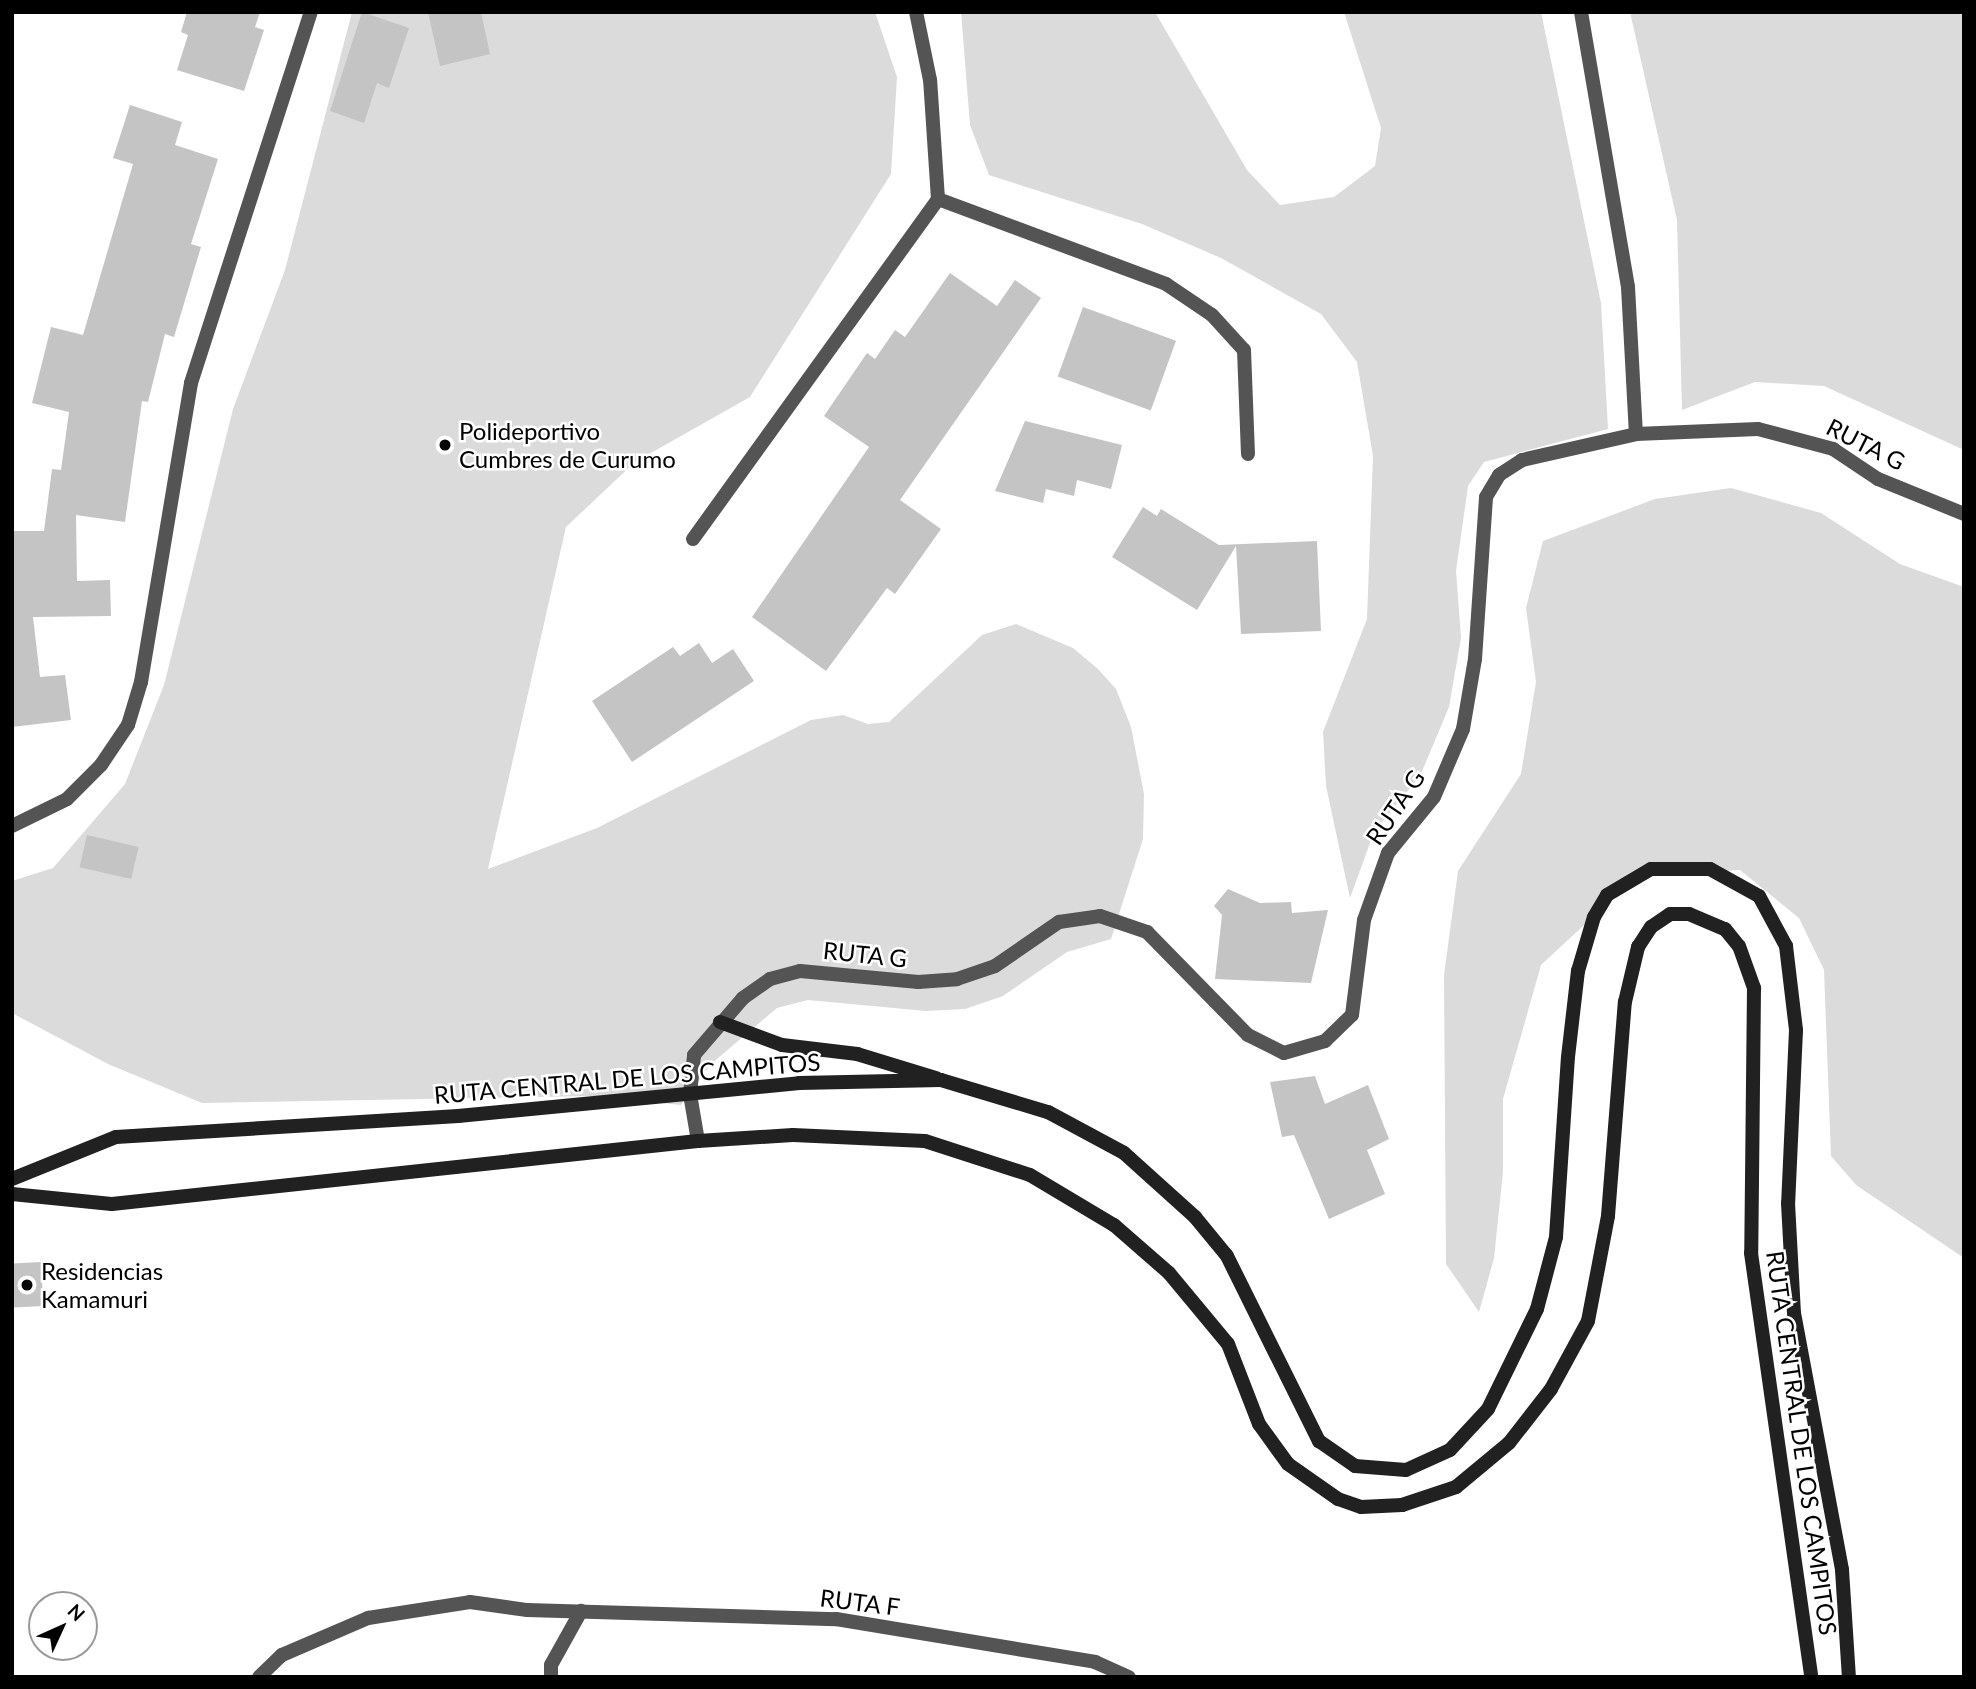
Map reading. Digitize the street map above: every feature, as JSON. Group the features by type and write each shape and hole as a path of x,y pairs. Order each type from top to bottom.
{"main road":[{"name":"RUTA CENTRAL DE LOS CAMPITOS","path":"12,1179 116,1137 690,1094 799,1083 941,1080 1048,1112 1124,1153 1195,1217 1227,1256 1319,1441 1355,1466 1406,1470 1450,1450 1488,1409 1537,1309 1556,1237 1568,1057 1578,971 1594,917 1607,895 1651,869 1710,869 1737,880 1759,896 1786,946 1796,1030 1788,1203 1794,1313 1842,1570 1849,1677"},
{"name":"RUTA CENTRAL DE LOS CAMPITOS","path":"12,1194 112,1204 698,1141 793,1135 891,1137 960,1150 1057,1188 1141,1247 1197,1303 1228,1344 1259,1424 1289,1464 1338,1499 1361,1507 1402,1505 1456,1487 1509,1443 1552,1389 1588,1321 1608,1216 1625,1002 1638,947 1651,927 1670,914 1707,919 1740,946 1754,988 1749,1199 1753,1279 1811,1677"},
{"path":"720,1022 782,1045 857,1054 941,1080"}],"street":[{"path":"12,826 67,799 101,765 128,725 141,682 191,383 311,12"},
{"path":"693,539 938,199 930,80 916,12"},
{"path":"1581,12 1628,287 1636,434"},
{"path":"938,199 1166,284 1212,315 1244,351 1248,454"},
{"name":"RUTA G","path":"698,1141 690,1094 694,1055 720,1022 770,979 800,971 918,982 957,979 995,966 1059,922 1100,916 1147,932 1248,1035 1284,1053 1325,1041 1352,1015 1364,920 1388,853 1434,797 1463,729 1475,659 1486,498 1499,475 1522,460 1636,434 1758,429 1793,434 1964,514"},
{"name":"RUTA F","path":"259,1677 282,1655 368,1618 470,1602 581,1611 836,1619 1095,1662 1129,1677"},
{"path":"551,1677 551,1665 581,1611"}],"shaded area":[{"path":"352,12 875,12 897,77 891,174 750,397 635,462 566,527 488,869 597,828 811,720 843,715 868,724 889,722 982,635 1016,624 1073,648 1098,669 1116,689 1131,727 1144,794 1143,839 1111,939 1067,952 1003,996 965,1009 926,1011 808,1000 777,1008 711,1064 681,1105 592,1096 202,1103 108,1064 12,1013 12,881 53,868 125,784 164,685 233,409 285,270"},
{"path":"961,12 1155,12 1247,170 1280,205 1334,197 1375,166 1381,128 1344,12 1541,12 1601,303 1608,429 1484,462 1468,486 1456,571 1461,638 1449,707 1420,776 1374,832 1350,898 1326,786 1323,732 1367,619 1373,456 1357,362 1321,314 1221,258 1142,224 989,175 970,125"},
{"path":"1630,12 1964,12 1964,450 1824,386 1755,382 1682,410 1677,220"},
{"path":"1731,488 1821,513 1900,564 1964,587 1964,1258 1856,1185 1831,1156 1824,970 1799,918 1740,870 1656,874 1610,901 1541,965 1503,1099 1503,1172 1494,1258 1479,1312 1446,1264 1444,975 1458,871 1521,774 1536,682 1526,608 1543,541 1655,499"}],"building":[{"path":"187,12 260,12 255,27 264,30 244,91 177,70 188,35 181,32"},
{"path":"362,12 409,28 389,88 377,83 364,123 330,111"},
{"path":"428,12 481,12 490,54 440,66"},
{"path":"130,105 182,122 175,145 218,159 191,244 201,247 174,337 165,334 148,402 142,401 125,522 76,515 77,581 110,580 111,616 33,617 40,677 65,675 71,720 12,727 12,531 44,531 52,469 61,470 69,412 32,403 51,327 83,335 133,164 113,158"},
{"path":"950,273 997,306 1015,280 1041,298 900,500 941,529 895,594 887,588 826,671 752,617 869,447 824,416 867,353 875,359 895,330 905,337"},
{"path":"1083,307 1176,341 1151,410 1058,377"},
{"path":"1025,421 1122,445 1111,489 1077,480 1074,496 1046,489 1043,503 995,491"},
{"path":"1143,507 1157,516 1161,509 1219,545 1317,541 1321,631 1241,634 1236,546 1197,610 1112,557"},
{"path":"699,643 712,663 733,649 754,681 632,762 592,701 673,647 680,656"},
{"path":"87,835 139,847 131,879 80,867"},
{"path":"1228,889 1260,903 1291,902 1292,913 1328,910 1311,983 1215,979 1222,915 1214,906"},
{"path":"1315,1076 1325,1104 1368,1085 1389,1139 1367,1150 1385,1194 1329,1219 1294,1135 1282,1137 1270,1082"},
{"name":"Residencias Kamamuri","path":"41,1262 43,1306 14,1307 12,1264"}],"place":[{"name":"Polideportivo Cumbres de Curumo","path":"445,445"},
{"name":"Residencias Kamamuri","path":"27,1285"}]}
